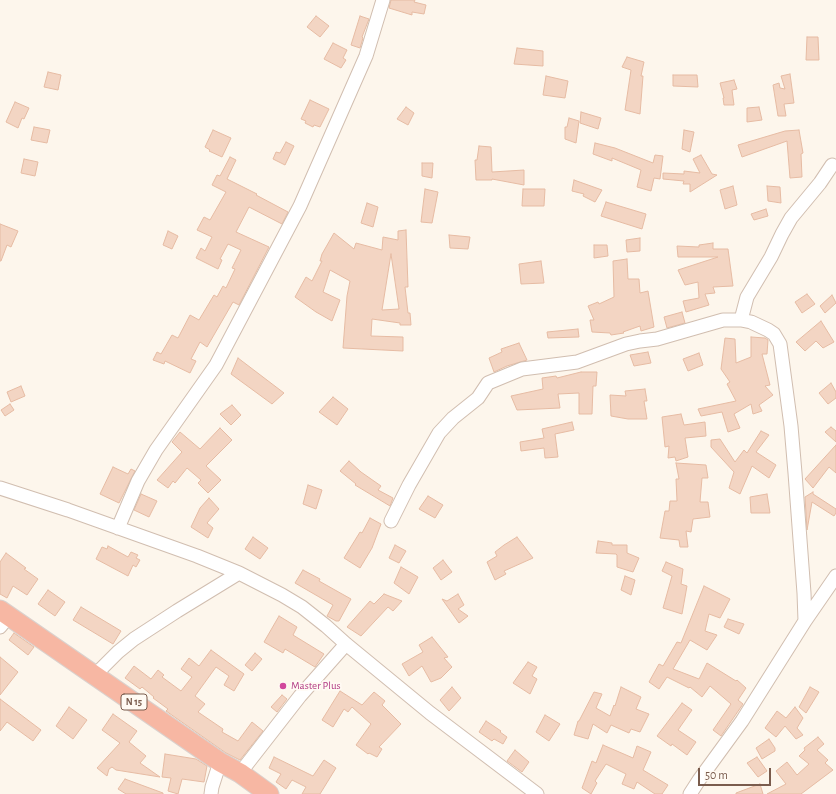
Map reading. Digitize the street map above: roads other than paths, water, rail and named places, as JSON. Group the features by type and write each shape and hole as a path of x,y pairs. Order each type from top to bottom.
{"highway":[{"name":"N 15","path":"3,617 95,675 220,762 240,773 268,794"}],"street":[{"path":"118,528 138,481 156,450 216,365 300,206 366,56 383,0"},
{"path":"741,320 747,297 771,257 791,218 820,183 832,165"},
{"path":"391,521 409,485 439,433 453,418 478,398 488,383 522,369 577,362 626,344 657,339 723,320 741,320 751,322 774,334 780,344 795,465 805,621"},
{"path":"0,488 118,528 239,573 282,595 302,607 430,713 537,794"},
{"path":"95,675 118,652 134,639 239,573"},
{"path":"690,794 742,722 805,621 836,576"},
{"path":"240,773 300,696 346,644"},
{"path":"211,794 220,762"}],"place":[{"name":"Master Plus","path":"283,686"}]}
